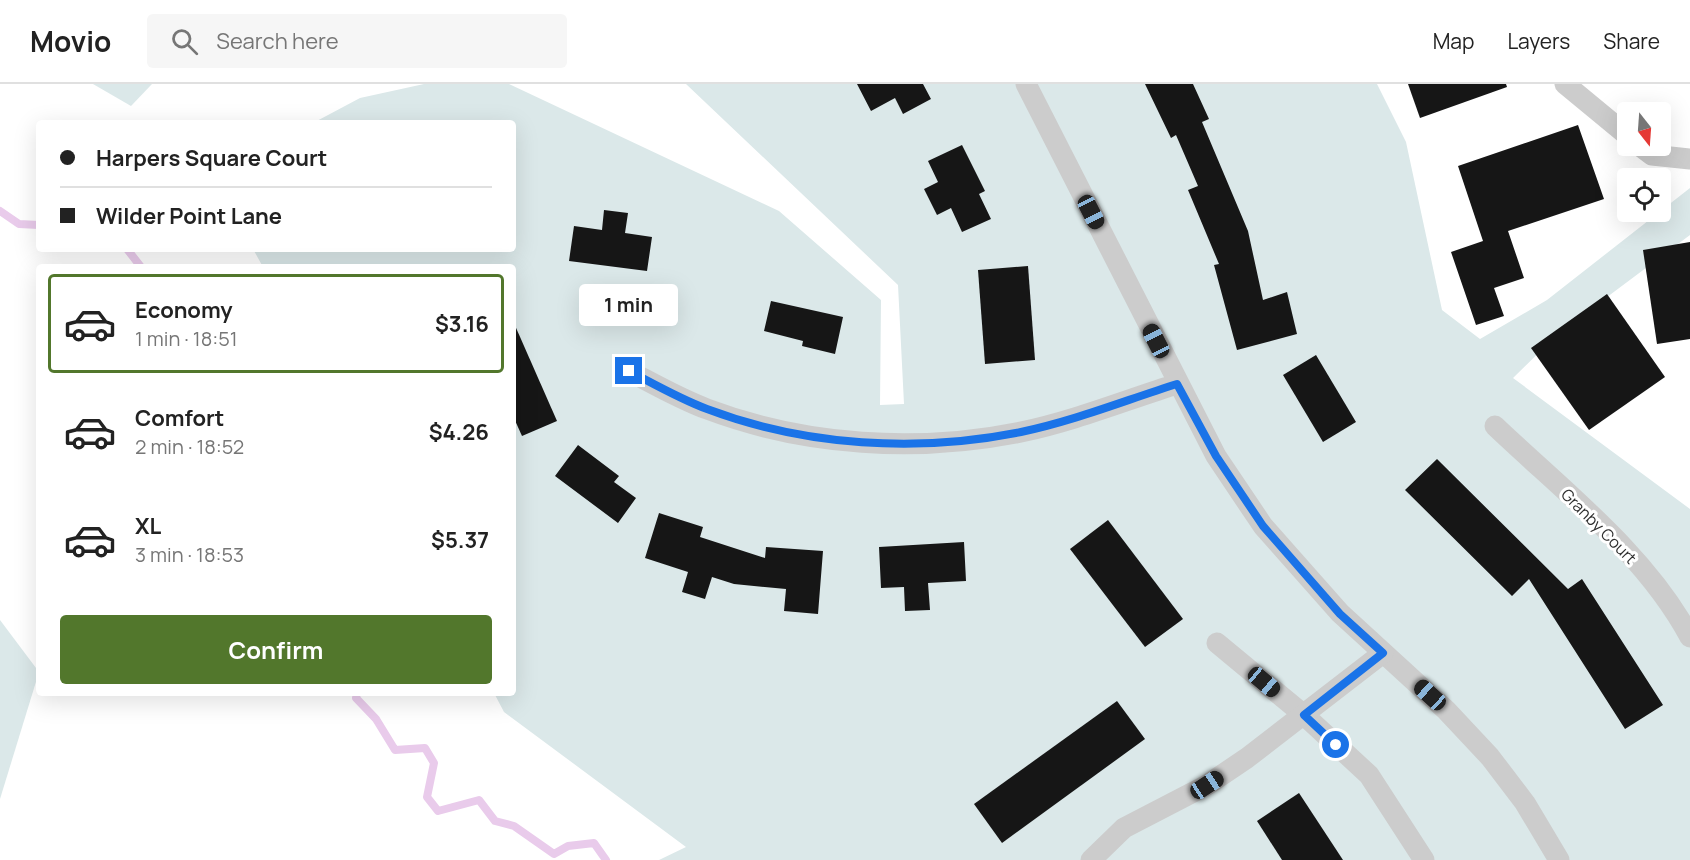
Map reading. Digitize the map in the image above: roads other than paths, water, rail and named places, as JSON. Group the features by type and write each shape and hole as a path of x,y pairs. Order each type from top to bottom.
{"street":[{"path":"1026,84 1177,384 1216,456 1263,526 1340,614 1446,710 1490,757 1525,803 1559,860"},
{"path":"1565,84 1617,127"},
{"path":"1662,156 1690,159"},
{"path":"629,371 708,409 783,431 839,441 905,443 970,440 1021,432 1177,384"},
{"name":"Granby Court","path":"1495,426 1632,555 1682,621 1690,637"},
{"path":"1217,643 1304,715 1369,775 1424,860"},
{"path":"1091,860 1124,828 1207,785 1304,715 1383,653"}],"waterway":[{"path":"0,211 19,224 36,225"},
{"path":"129,252 139,264"},
{"path":"356,696 376,719 395,750 425,748 434,763 427,797 438,811 479,800 495,821 514,826 554,854 568,846 594,843 606,860"}]}
